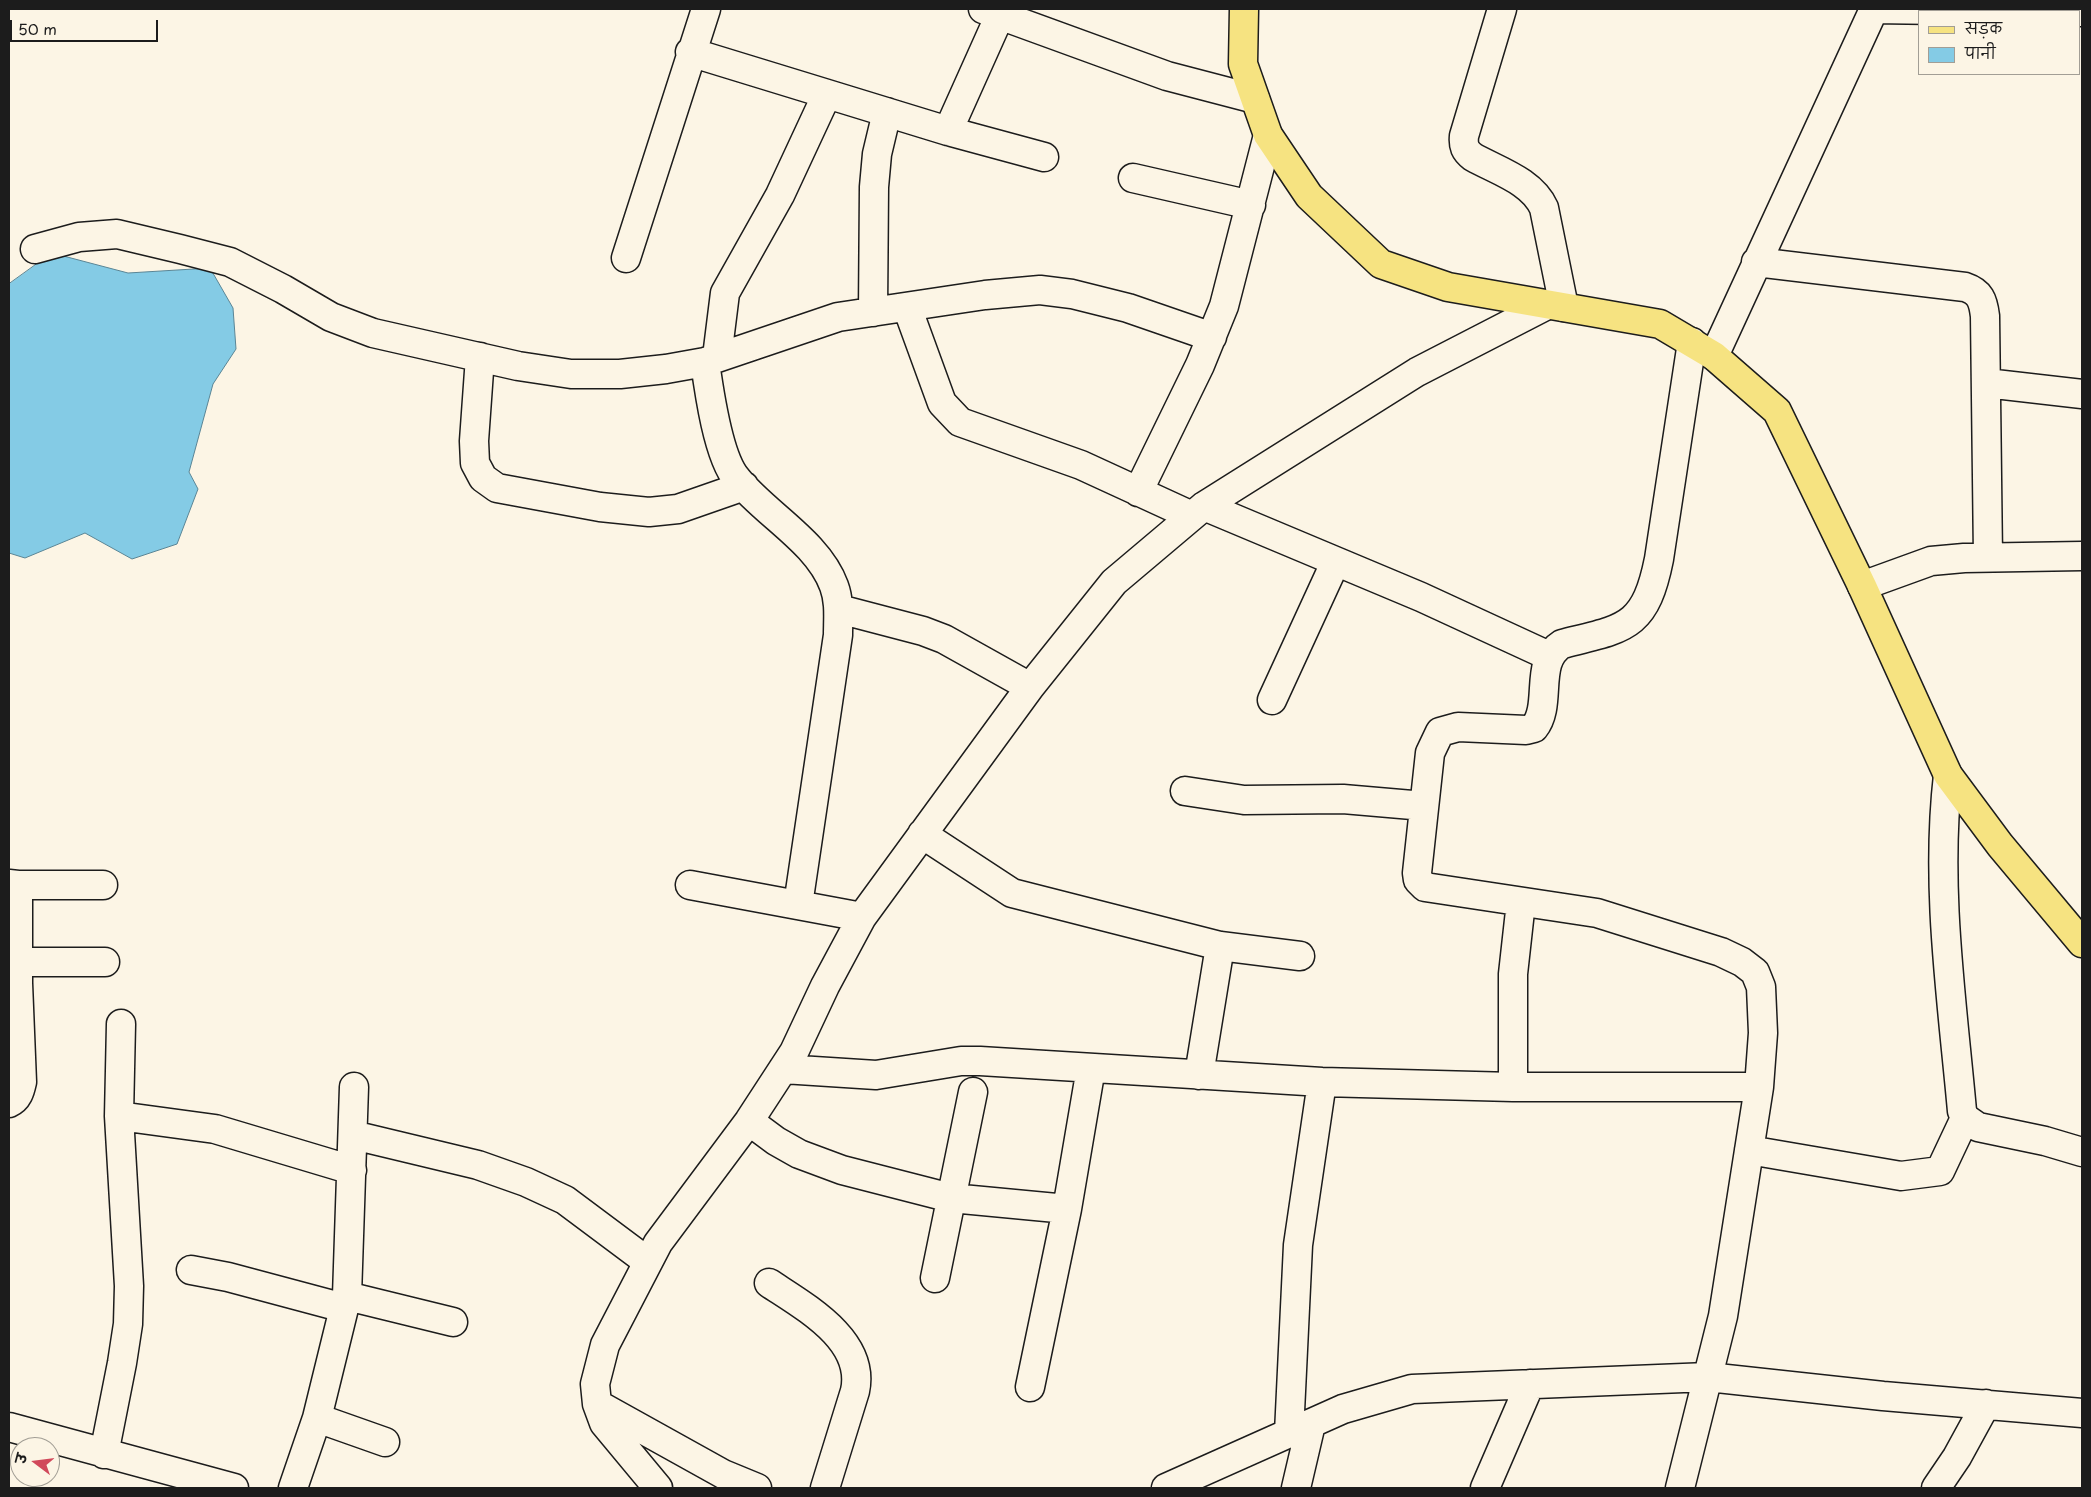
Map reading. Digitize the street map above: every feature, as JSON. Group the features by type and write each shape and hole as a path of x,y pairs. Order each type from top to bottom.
{"main road":[{"path":"1244,9 1243,64 1268,136 1309,196 1381,264 1448,288 1660,324 1703,349 1777,411 1862,586 1948,775 2000,845 2081,938"}],"street":[{"path":"626,258 690,52 706,9"},
{"path":"658,1488 604,1423 597,1404 595,1384 605,1345 658,1243 749,1121 783,1069 862,917 1030,687 1114,582 1198,511 1417,372 1557,305 1544,208 1540,198 1526,185 1474,158 1467,153 1463,144 1502,9"},
{"path":"1680,1488 1722,1316 1749,1150 1759,1087 1763,1033 1761,987 1755,972 1742,962 1721,952 1597,913 1434,889 1420,884 1417,873 1430,753 1440,732 1458,727 1526,730 1534,728 1541,714 1549,656 1562,644 1617,630 1634,620 1645,607 1654,586 1703,349 1756,262 1873,9 1942,10"},
{"path":"948,130 991,12 1167,76 1255,99"},
{"path":"690,52 887,112 1044,157"},
{"path":"798,905 838,635 839,609 834,586 818,558 736,478 721,444 711,406 711,359 725,293 780,196 827,94"},
{"path":"872,312 874,187 877,154 887,112"},
{"path":"1138,492 1212,337 1234,274 1268,136"},
{"path":"1133,178 1251,205"},
{"path":"35,249 79,237 117,234 230,262 283,289 331,317 373,332 480,357 571,374 620,374 711,359 838,317 1040,290 1072,294 1128,308 1212,337"},
{"path":"1756,262 1965,287 1974,290 1984,303 1988,558"},
{"path":"907,307 942,402 960,422 972,428 1052,454 1138,492 1198,511 1421,597 1549,656"},
{"path":"480,357 474,441 475,463 483,478 497,488 600,507 649,512 678,508 744,486"},
{"path":"1986,383 2082,394"},
{"path":"1862,586 1931,561 2082,556"},
{"path":"1272,700 1335,563"},
{"path":"839,609 906,626 944,639 1030,687"},
{"path":"1749,1150 1902,1176 1940,1171 1964,1118 1942,876 1943,817 1948,775"},
{"path":"1184,791 1244,800 1343,799 1424,806"},
{"path":"922,834 1012,893 1220,946 1300,956"},
{"path":"9,1103 20,1092 22,1082 15,976 13,885 103,885"},
{"path":"690,885 862,917"},
{"path":"1512,1087 1513,974 1521,902"},
{"path":"1199,1074 1220,946"},
{"path":"15,976 105,962"},
{"path":"104,1454 128,1324 129,1286 119,1116 121,1024"},
{"path":"783,1069 876,1076 961,1061 980,1061 1322,1082 1512,1087 1759,1087"},
{"path":"1030,1387 1067,1209 1091,1068"},
{"path":"1296,1488 1300,1429 1298,1245 1322,1082"},
{"path":"293,1488 317,1418 346,1302 354,1087"},
{"path":"935,1278 972,1092"},
{"path":"119,1116 215,1129 352,1170"},
{"path":"1964,1118 1978,1127 2045,1141 2082,1152"},
{"path":"749,1121 776,1141 820,1162 951,1198 1067,1209"},
{"path":"353,1136 478,1165 526,1182 565,1200 648,1262"},
{"path":"192,1270 453,1322"},
{"path":"769,1283 812,1312 830,1328 856,1364 858,1378 855,1391 825,1488"},
{"path":"1166,1488 1343,1409 1412,1389 1708,1377 1883,1396 2082,1413"},
{"path":"1485,1488 1530,1384"},
{"path":"597,1404 723,1474 757,1488"},
{"path":"1936,1488 1957,1457 1986,1404"},
{"path":"317,1418 385,1442"},
{"path":"9,1427 234,1488"}],"water":[{"path":"52,253 128,273 210,268 233,308 236,349 213,384 189,472 198,489 177,544 132,559 85,533 25,558 9,553 9,284"}]}
